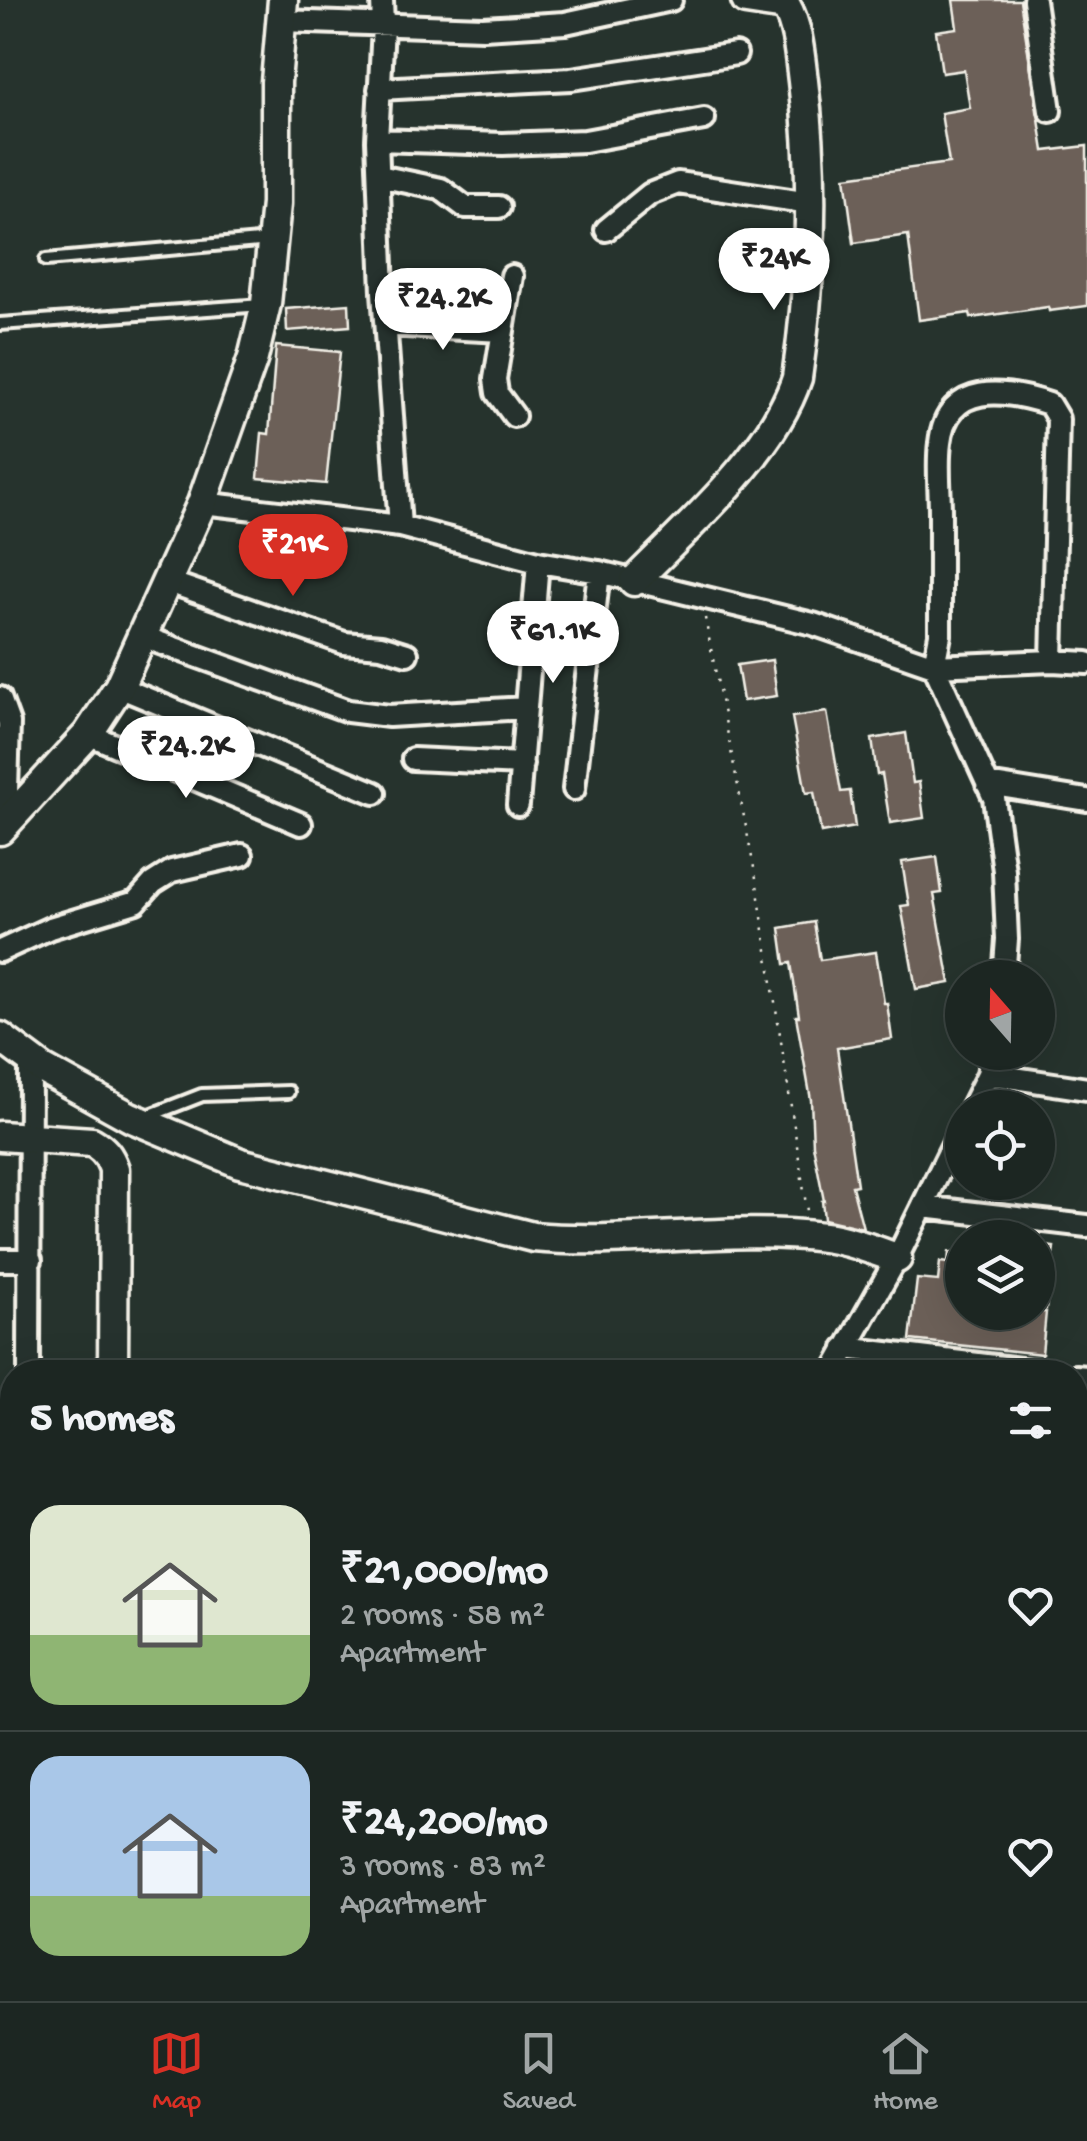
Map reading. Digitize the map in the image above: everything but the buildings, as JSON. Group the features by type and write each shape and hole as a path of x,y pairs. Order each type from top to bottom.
{"street":[{"path":"382,0 377,140 400,526"},
{"path":"563,0 565,23"},
{"path":"3,827 88,734 119,687 202,503 254,358 266,304 272,240 282,11 384,26 483,28 565,23 671,0"},
{"path":"634,580 729,486 791,396 800,357 810,202 804,91 791,3 746,0"},
{"path":"1034,0 1050,110"},
{"path":"379,89 560,80 736,54"},
{"path":"377,140 568,142 704,119"},
{"path":"379,176 440,189 465,207 499,208"},
{"path":"606,230 650,194 678,183 810,202"},
{"path":"512,276 495,379 498,392 514,416"},
{"path":"386,325 503,331"},
{"path":"1005,960 1004,871 994,798 934,666 940,636 940,441 955,408 973,395 1003,391 1049,404 1058,419 1052,661"},
{"path":"202,503 400,526 538,562 599,572 813,624 934,666 1087,663"},
{"path":"518,805 538,562"},
{"path":"574,789 599,572"},
{"path":"166,582 344,643 381,646 407,654"},
{"path":"141,636 348,711 389,716 526,708"},
{"path":"119,687 376,793"},
{"path":"0,698 9,723 3,827"},
{"path":"88,734 301,824"},
{"path":"413,760 522,764"},
{"path":"987,784 1087,800"},
{"path":"0,950 67,922 136,902 153,883 172,871 242,855"},
{"path":"0,1037 30,1060 138,1120 240,1163 533,1236 574,1241 718,1233 811,1236 852,1243 897,1258"},
{"path":"30,1060 30,1360"},
{"path":"980,1090 989,1070"},
{"path":"988,1074 1087,1089"},
{"path":"0,1136 92,1142 110,1158 114,1169 114,1360"},
{"path":"839,1360 897,1258 945,1161"},
{"path":"923,1207 1087,1226"},
{"path":"0,1260 30,1260"},
{"path":"845,1348 929,1360"}],"lane":[{"path":"46,260 272,240"},
{"path":"0,324 266,304"},
{"path":"138,1120 202,1095 288,1092"}],"path":[{"path":"701,597 756,878 811,1236"}]}
